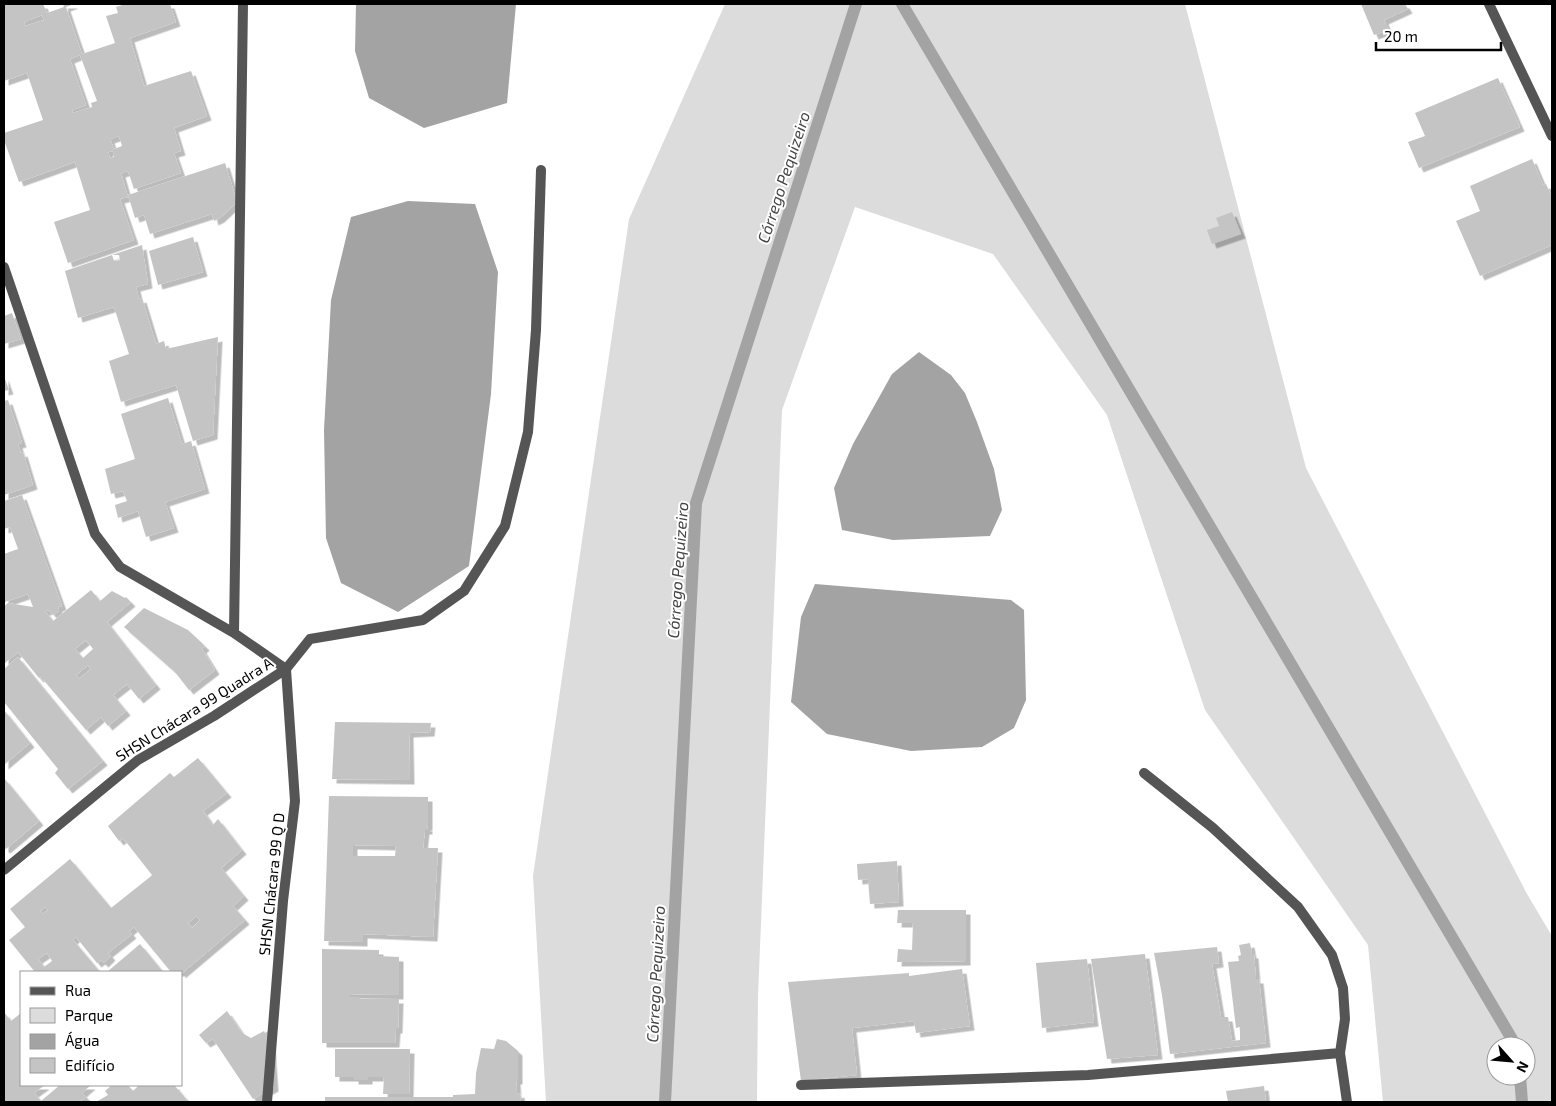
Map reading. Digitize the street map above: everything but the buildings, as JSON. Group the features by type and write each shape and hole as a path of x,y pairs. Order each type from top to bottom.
{"street":[{"path":"234,633 242,4"},
{"path":"1489,4 1552,136"},
{"name":"SHSN Chácara 99 Quadra A","path":"4,870 138,760 214,716 286,669 310,639 423,620 464,591 505,526 528,432 536,330 541,170"},
{"path":"4,267 95,534 120,567 234,633 286,669"},
{"name":"SHSN Chácara 99 Q D","path":"267,1102 283,901 295,801 286,669"},
{"path":"1144,773 1213,828 1298,908 1332,955 1343,988 1345,1019 1340,1054 1346,1102"},
{"path":"801,1085 1088,1075 1340,1054"}],"green space":[{"path":"725,4 1185,4 1306,468 1527,894 1552,936 1552,1102 1383,1102 1368,945 1205,710 1107,415 993,254 855,207 782,410 758,996 757,1102 546,1102 533,876 629,219"}],"water":[{"path":"356,4 516,4 507,103 424,128 369,98 355,51"},
{"path":"408,201 475,204 498,272 491,394 469,566 398,612 341,583 326,538 324,430 331,300 351,217"},
{"path":"919,352 951,375 965,393 977,422 994,469 1002,510 990,536 893,540 842,530 834,488 853,444 892,374"},
{"path":"815,584 1011,600 1024,610 1026,700 1014,728 982,747 911,751 827,734 791,702 801,617"}],"waterway":[{"name":"Córrego Pequizeiro","path":"665,1102 696,503 856,4"},
{"path":"902,4 1510,1036"},
{"path":"1521,1086 1522,1102"}]}
